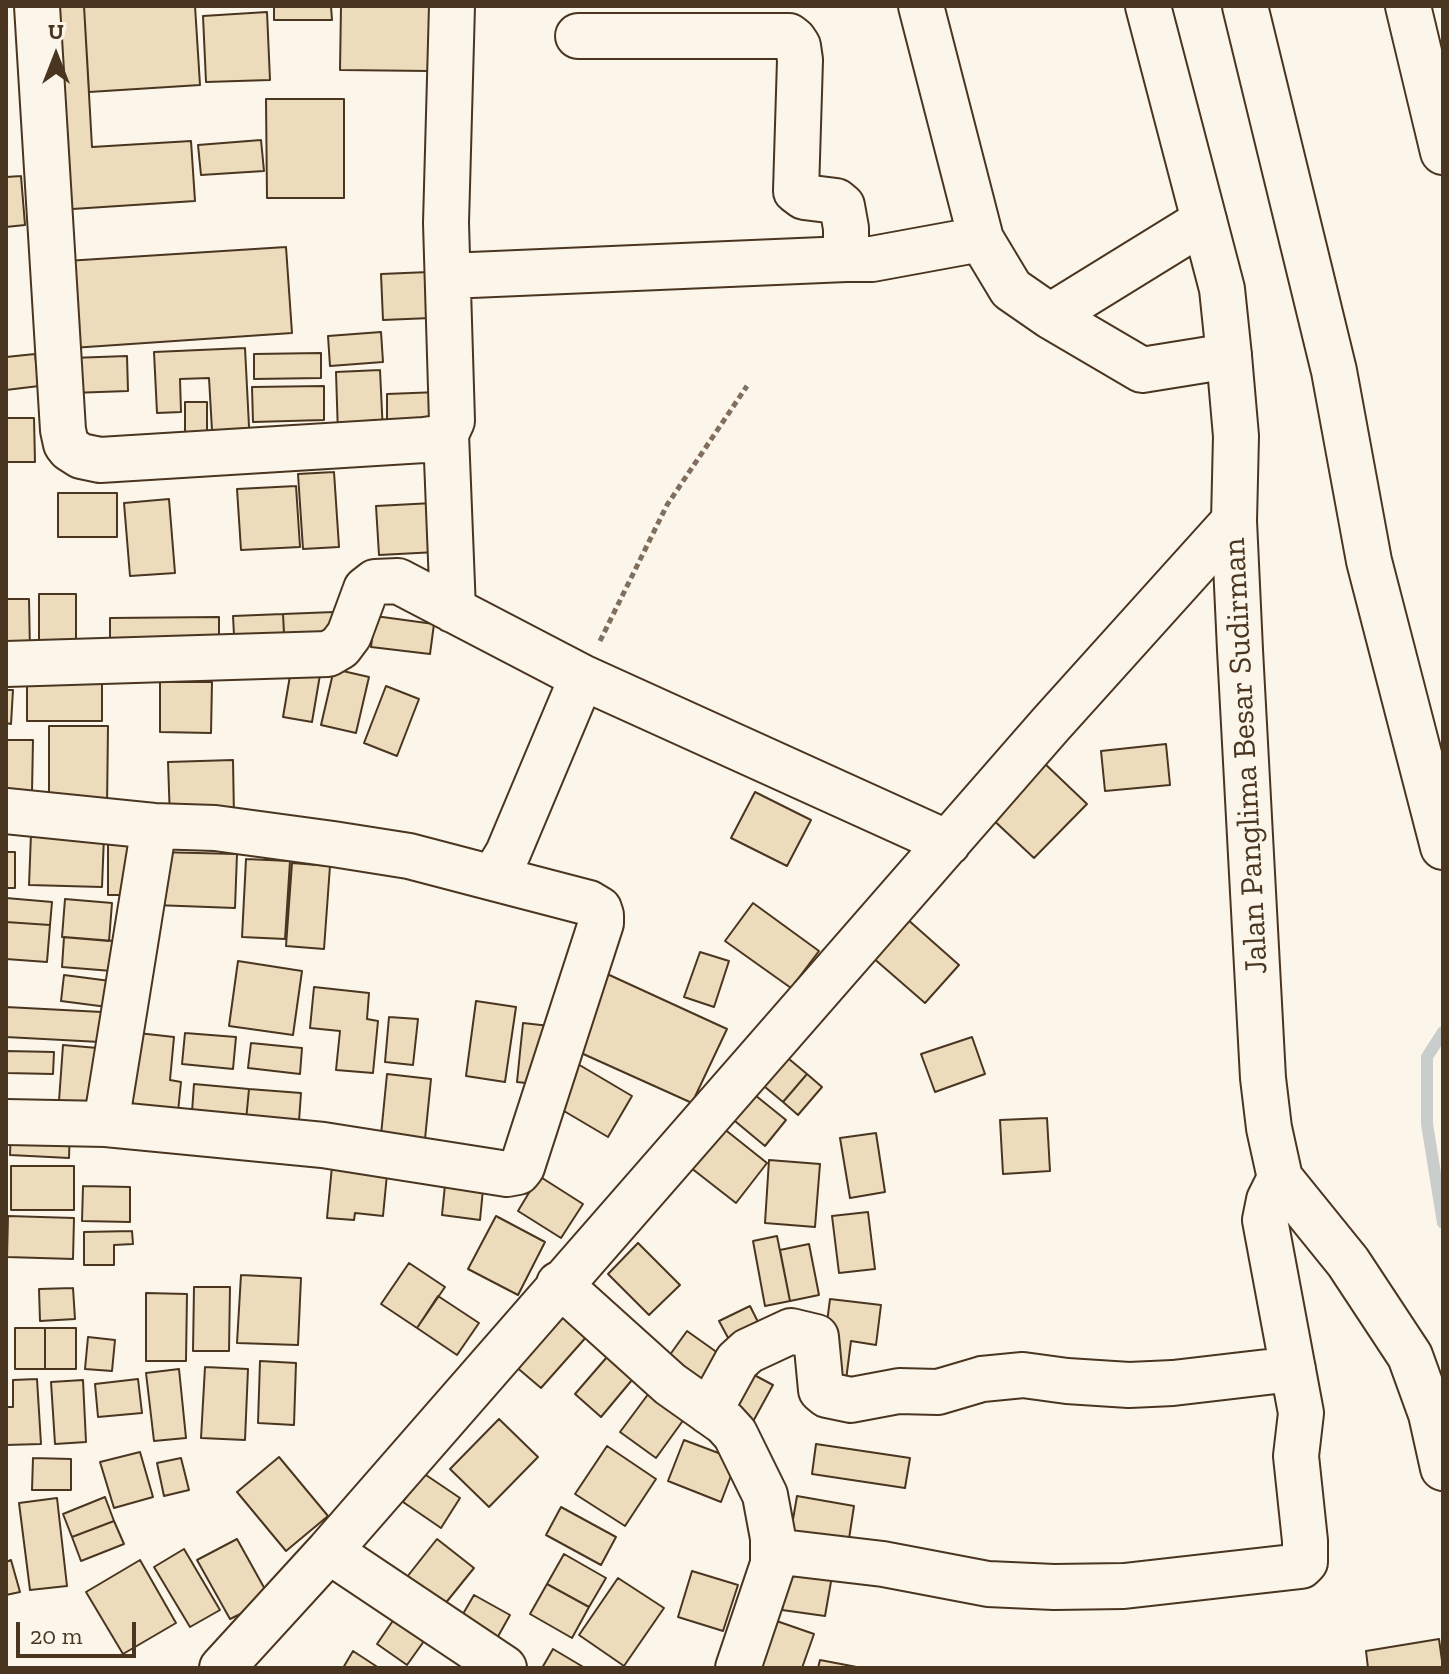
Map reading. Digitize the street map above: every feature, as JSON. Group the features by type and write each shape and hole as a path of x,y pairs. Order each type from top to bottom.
{"street":[{"path":"37,6 63,430 70,449 81,456 100,460 424,440 446,434"},
{"path":"452,6 446,223 452,421 446,434 453,610"},
{"path":"921,6 981,239 1011,289 1050,316 1142,370 1229,356"},
{"name":"Jalan Panglima Besar Sudirman","path":"1148,6 1222,289 1236,436 1234,521 1263,1078 1269,1128 1280,1178 1348,1262 1410,1356 1431,1414 1443,1468"},
{"path":"1245,6 1334,371 1369,561 1443,847"},
{"path":"1408,6 1443,152"},
{"path":"578,36 789,36 794,40 800,60 796,191 804,197 836,201 842,206 846,259"},
{"path":"1050,316 1204,221"},
{"path":"448,276 872,259 981,239"},
{"path":"222,1668 329,1551 559,1284 1234,521"},
{"path":"6,664 328,654 340,647 349,635 366,589 375,582 398,581 582,677 948,843"},
{"path":"493,878 508,853 582,677"},
{"path":"6,811 154,826 215,828 409,856 589,903 599,909 601,915 601,923 518,1172 507,1174 323,1145 106,1124 6,1122"},
{"path":"106,1124 154,826"},
{"path":"773,1551 883,1564 988,1584 1054,1587 1124,1586 1301,1566 1305,1562 1305,1541 1296,1456 1301,1413 1265,1220 1269,1200 1280,1178"},
{"path":"559,1284 670,1384 735,1434 765,1495 773,1538 773,1564 738,1668"},
{"path":"709,1412 737,1361 748,1351 791,1331 816,1337 821,1390 827,1395 851,1400 899,1391 938,1392 982,1379 1023,1375 1129,1385 1293,1369"},
{"path":"329,1551 504,1668"}],"path":[{"path":"582,677 667,505 747,386"}],"building":[{"path":"44,6 84,6 92,147 191,141 195,201 57,210"},
{"path":"84,6 195,6 200,85 89,92"},
{"path":"274,6 331,6 332,20 274,20"},
{"path":"341,6 430,6 430,71 340,70"},
{"path":"267,12 270,80 206,82 203,16"},
{"path":"266,99 344,99 344,198 267,198"},
{"path":"261,140 264,171 201,175 198,145"},
{"path":"21,176 25,225 6,227 6,177"},
{"path":"286,247 292,333 72,348 66,261"},
{"path":"429,272 431,318 383,320 381,274"},
{"path":"381,332 383,362 330,366 328,336"},
{"path":"245,348 250,446 213,448 209,378 180,379 181,412 157,413 154,352"},
{"path":"321,353 321,378 254,379 254,354"},
{"path":"35,354 39,386 6,390 6,357"},
{"path":"127,356 128,391 71,393 71,358"},
{"path":"380,370 383,433 338,435 336,372"},
{"path":"324,386 324,420 253,422 252,387"},
{"path":"439,392 440,420 387,422 387,394"},
{"path":"185,402 207,402 207,446 185,446"},
{"path":"6,418 34,418 35,462 6,462"},
{"path":"334,472 339,547 303,549 298,474"},
{"path":"296,486 300,547 241,550 237,489"},
{"path":"58,493 117,493 117,537 58,537"},
{"path":"169,499 175,573 130,576 124,503"},
{"path":"433,503 437,552 379,555 376,506"},
{"path":"39,594 76,594 76,653 39,653"},
{"path":"6,599 29,599 30,651 6,651"},
{"path":"334,612 335,650 285,652 283,614"},
{"path":"283,614 285,652 235,654 233,616"},
{"path":"375,616 434,624 430,654 371,647"},
{"path":"219,617 219,649 110,650 110,618"},
{"path":"292,664 321,669 312,722 283,717"},
{"path":"334,669 369,677 356,733 321,725"},
{"path":"27,673 102,673 102,721 27,721"},
{"path":"160,682 212,682 211,733 160,732"},
{"path":"386,686 419,699 397,756 364,743"},
{"path":"6,690 13,690 11,724 6,723"},
{"path":"49,726 108,726 107,808 49,808"},
{"path":"6,740 33,740 32,792 6,792"},
{"path":"1166,744 1170,785 1105,791 1101,751"},
{"path":"233,760 234,817 170,819 168,762"},
{"path":"1042,761 1087,804 1034,858 989,816"},
{"path":"755,792 811,820 787,866 731,838"},
{"path":"31,834 104,836 102,887 29,885"},
{"path":"108,844 136,844 136,895 108,895"},
{"path":"6,852 15,852 15,888 6,888"},
{"path":"156,852 237,854 235,908 154,905"},
{"path":"246,859 290,861 285,939 242,937"},
{"path":"292,863 330,866 324,949 286,946"},
{"path":"6,898 52,902 50,925 6,922"},
{"path":"65,899 112,903 109,941 62,937"},
{"path":"753,903 819,951 791,988 725,941"},
{"path":"898,911 959,965 925,1003 864,950"},
{"path":"6,922 50,925 47,962 6,959"},
{"path":"64,937 114,941 112,971 62,967"},
{"path":"700,952 729,961 714,1007 684,997"},
{"path":"238,961 302,971 293,1035 229,1026"},
{"path":"605,973 727,1029 692,1103 570,1048"},
{"path":"64,975 118,982 115,1008 61,1001"},
{"path":"314,987 369,993 367,1019 378,1021 373,1073 336,1070 340,1031 310,1028"},
{"path":"476,1001 516,1007 505,1082 466,1076"},
{"path":"6,1007 102,1012 100,1042 6,1037"},
{"path":"389,1017 418,1019 413,1065 385,1062"},
{"path":"523,1023 550,1026 544,1085 517,1082"},
{"path":"138,1033 174,1037 170,1080 181,1082 177,1122 120,1116"},
{"path":"185,1033 236,1037 233,1069 182,1064"},
{"path":"972,1037 985,1074 935,1092 921,1054"},
{"path":"251,1043 302,1048 300,1074 248,1068"},
{"path":"63,1045 109,1049 104,1119 58,1115"},
{"path":"6,1051 54,1052 53,1074 6,1073"},
{"path":"783,1054 807,1074 783,1102 759,1082"},
{"path":"571,1060 632,1096 608,1137 547,1101"},
{"path":"387,1074 431,1079 425,1139 381,1135"},
{"path":"807,1074 822,1087 798,1115 783,1102"},
{"path":"194,1084 249,1089 245,1131 191,1126"},
{"path":"745,1087 786,1120 765,1146 724,1112"},
{"path":"249,1089 301,1093 298,1135 245,1131"},
{"path":"1047,1118 1050,1171 1003,1174 1000,1120"},
{"path":"11,1123 70,1126 69,1158 10,1155"},
{"path":"718,1124 767,1163 736,1203 686,1164"},
{"path":"876,1133 885,1192 850,1198 840,1138"},
{"path":"333,1156 387,1174 383,1216 355,1213 354,1220 327,1218"},
{"path":"769,1160 820,1164 815,1227 765,1223"},
{"path":"11,1166 74,1166 74,1210 11,1210"},
{"path":"446,1175 484,1179 480,1220 442,1215"},
{"path":"539,1176 583,1204 561,1238 518,1211"},
{"path":"83,1186 130,1187 130,1222 82,1221"},
{"path":"868,1212 875,1269 839,1273 832,1216"},
{"path":"8,1216 74,1218 73,1259 7,1257"},
{"path":"496,1216 545,1242 518,1295 468,1269"},
{"path":"132,1231 133,1244 114,1245 114,1265 84,1265 84,1232"},
{"path":"777,1236 790,1301 765,1306 753,1241"},
{"path":"638,1243 680,1285 649,1315 608,1274"},
{"path":"809,1244 819,1295 790,1301 780,1250"},
{"path":"409,1263 445,1287 417,1328 381,1304"},
{"path":"241,1275 301,1278 298,1345 237,1343"},
{"path":"194,1287 230,1287 229,1351 193,1351"},
{"path":"73,1288 75,1319 40,1321 39,1289"},
{"path":"146,1293 187,1294 186,1361 146,1361"},
{"path":"438,1296 479,1323 457,1355 417,1328"},
{"path":"830,1299 881,1305 876,1345 851,1341 846,1380 820,1377"},
{"path":"750,1306 763,1332 733,1347 719,1321"},
{"path":"555,1307 588,1335 541,1388 508,1360"},
{"path":"15,1328 45,1328 45,1369 15,1369"},
{"path":"45,1328 76,1328 76,1369 45,1369"},
{"path":"687,1331 725,1358 702,1391 664,1363"},
{"path":"88,1337 115,1340 112,1371 85,1369"},
{"path":"607,1357 632,1380 601,1417 575,1394"},
{"path":"260,1361 296,1363 294,1425 258,1423"},
{"path":"205,1367 248,1369 245,1440 201,1438"},
{"path":"179,1369 186,1438 154,1441 146,1373"},
{"path":"743,1369 773,1385 750,1427 721,1412"},
{"path":"37,1379 41,1444 6,1445 6,1407 13,1407 13,1380"},
{"path":"138,1379 142,1413 98,1417 95,1384"},
{"path":"83,1380 86,1442 55,1444 51,1382"},
{"path":"652,1389 687,1415 656,1458 620,1432"},
{"path":"499,1419 538,1457 489,1507 450,1469"},
{"path":"684,1440 737,1460 721,1502 668,1481"},
{"path":"816,1444 910,1458 905,1488 812,1474"},
{"path":"607,1446 656,1479 625,1526 575,1494"},
{"path":"140,1452 153,1497 114,1508 100,1462"},
{"path":"279,1457 328,1516 286,1551 237,1492"},
{"path":"33,1458 71,1459 71,1490 32,1490"},
{"path":"181,1458 189,1490 164,1496 157,1463"},
{"path":"423,1473 460,1498 441,1528 403,1502"},
{"path":"797,1496 854,1506 847,1552 789,1543"},
{"path":"105,1497 114,1521 72,1537 63,1514"},
{"path":"57,1498 67,1586 30,1590 19,1503"},
{"path":"561,1507 616,1537 601,1565 546,1535"},
{"path":"114,1521 124,1544 81,1561 72,1537"},
{"path":"237,1539 276,1609 255,1607 230,1619 197,1560"},
{"path":"437,1539 474,1568 440,1610 403,1582"},
{"path":"184,1549 220,1610 190,1627 154,1567"},
{"path":"564,1554 606,1578 589,1607 547,1584"},
{"path":"11,1560 20,1592 6,1595 6,1562"},
{"path":"140,1560 176,1623 123,1654 86,1592"},
{"path":"789,1568 832,1576 825,1616 782,1610"},
{"path":"692,1571 738,1585 723,1631 678,1617"},
{"path":"618,1578 664,1608 624,1666 579,1635"},
{"path":"547,1584 589,1607 572,1638 530,1614"},
{"path":"474,1595 510,1615 496,1640 460,1619"},
{"path":"403,1606 434,1627 407,1665 377,1644"},
{"path":"768,1618 814,1634 802,1668 750,1668"},
{"path":"1439,1639 1443,1668 1368,1668 1366,1651"},
{"path":"553,1649 585,1668 542,1668"},
{"path":"353,1651 379,1668 343,1668"},
{"path":"820,1660 862,1668 818,1668"}],"waterway":[{"path":"1443,1032 1427,1057 1427,1124 1443,1223"}]}
